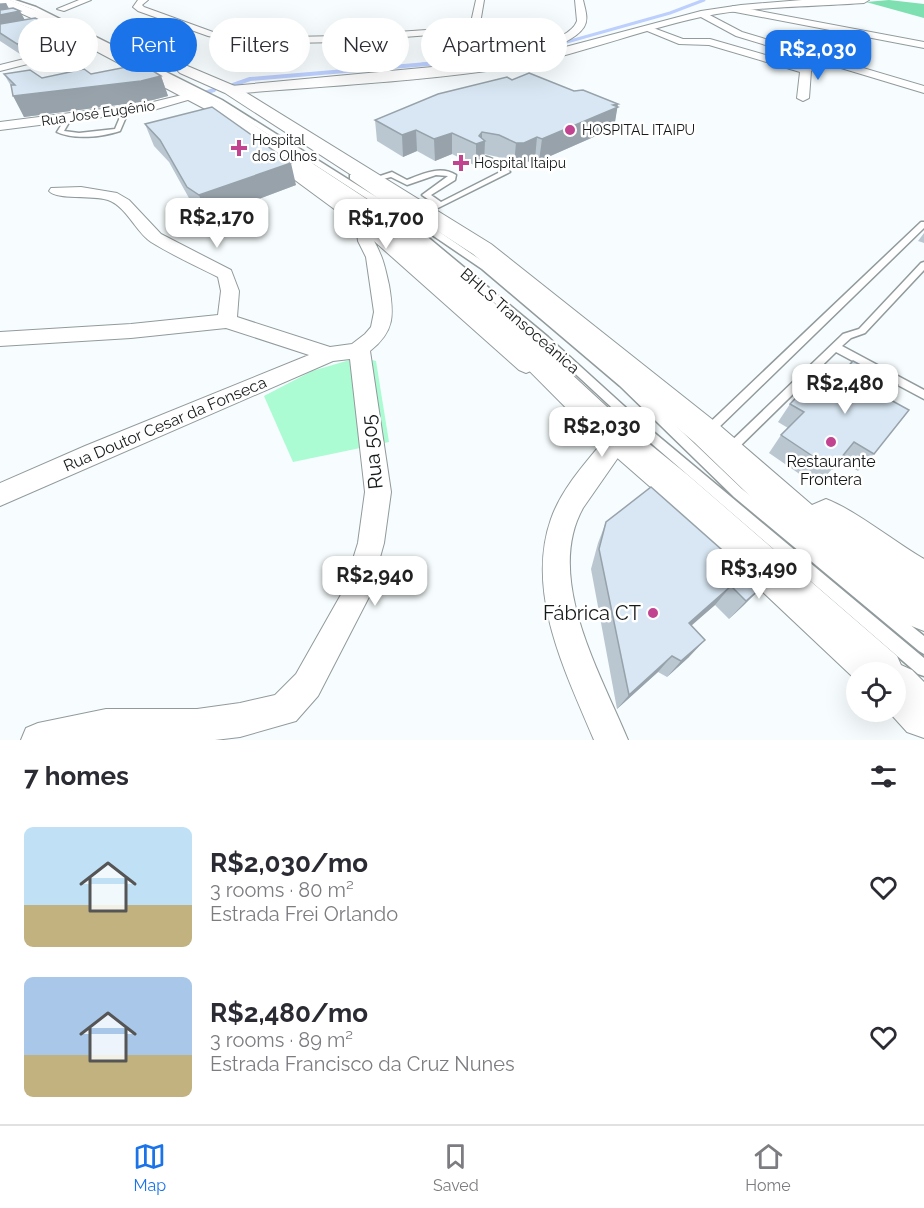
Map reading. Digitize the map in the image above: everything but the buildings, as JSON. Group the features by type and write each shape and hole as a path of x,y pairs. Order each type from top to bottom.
{"main road":[{"path":"19,7 61,9 216,98 377,216 456,282 564,388 630,434 676,487 870,662"},
{"path":"19,7 43,18"},
{"path":"98,45 216,98 375,179 430,204 706,433 789,509 847,557 924,610"},
{"path":"735,458 793,494 879,554 924,581"},
{"path":"906,696 924,715"}],"street":[{"path":"61,9 87,0"},
{"path":"477,18 480,0"},
{"path":"567,37 580,26 579,0"},
{"path":"564,388 529,368 364,223 300,182 213,115 210,109 216,98 507,64 572,50 702,14 733,9 864,0"},
{"path":"142,5 211,34 248,41 339,39 421,33"},
{"path":"733,9 924,45"},
{"path":"702,14 739,34 924,90"},
{"path":"645,28 682,42 710,42 806,70"},
{"path":"803,98 806,70 821,59"},
{"path":"0,68 18,64"},
{"name":"Rua José Eugênio","path":"0,126 216,98"},
{"path":"56,191 81,191 112,196 124,203 155,237 225,274 230,282 231,294 227,321"},
{"path":"0,339 131,331 227,321 330,354 347,353 359,349 372,339 380,328 384,312 375,257 366,241 364,223"},
{"name":"Rua 505","path":"38,740 106,726 197,726 240,720 284,709 307,685 355,597 371,543 378,492 359,349"},
{"name":"Rua Doutor Cesar da Fonseca","path":"0,495 93,453 330,354"},
{"path":"611,740 582,672 561,608 555,560 564,519 630,434"}],"lane":[{"name":"BHLS Transoceânica","path":"19,7 122,45 370,187 427,229 479,263 624,383 700,460 757,510 924,646"},
{"name":"BHLS Transoceânica","path":"19,7 34,8 216,98 387,207 544,339 630,434 924,668"},
{"path":"69,117 60,132 79,135 112,132 118,130 126,110"},
{"path":"430,204 506,172 483,158"},
{"path":"407,183 441,171 452,175 452,178 430,204"},
{"path":"375,179 389,173 407,183 430,204"},
{"path":"706,433 924,224"},
{"path":"735,458 799,384 835,347 848,336 862,331 924,265"},
{"path":"835,347 924,395"},
{"path":"757,510 847,557"}],"green space":[{"path":"889,0 924,4 924,18 866,2"},
{"path":"360,357 376,361 389,442 293,462 264,396 312,371"}],"waterway":[{"path":"567,42 670,13 704,0"},
{"path":"233,85 250,79 421,65"},
{"path":"198,95 214,90"}],"place":[{"name":"HOSPITAL ITAIPU","path":"570,130"},
{"name":"Hospital dos Olhos","path":"239,148"},
{"name":"Hospital Itaipu","path":"461,163"},
{"name":"Restaurante Frontera","path":"831,442"},
{"name":"Fábrica CT","path":"653,613"}]}
